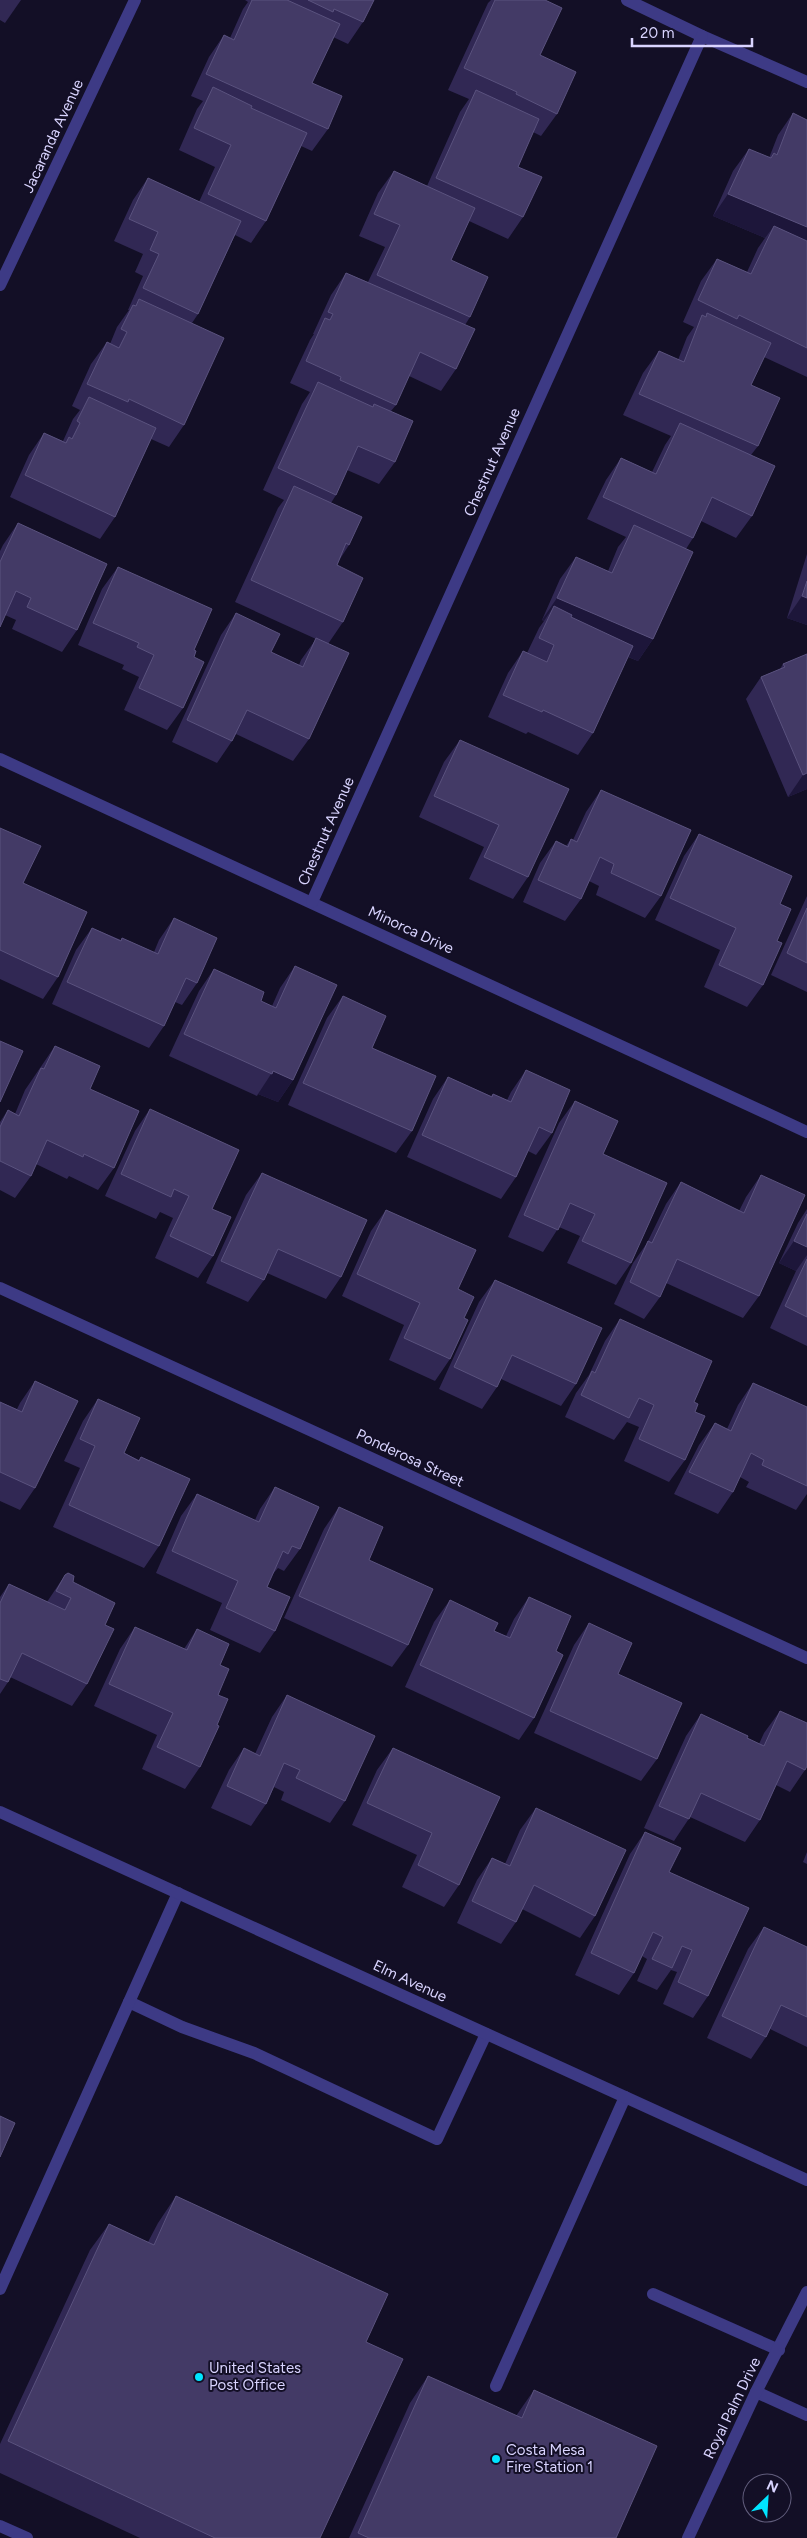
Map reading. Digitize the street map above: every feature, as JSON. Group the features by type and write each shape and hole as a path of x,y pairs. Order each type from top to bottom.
{"street":[{"name":"Jacaranda Avenue","path":"0,285 135,0"},
{"path":"627,0 702,36 807,82"},
{"name":"Chestnut Avenue","path":"312,902 702,36"},
{"name":"Minorca Drive","path":"0,759 807,1132"},
{"name":"Ponderosa Street","path":"0,1288 807,1658"},
{"name":"Elm Avenue","path":"0,1812 807,2180"},
{"path":"0,2289 178,1893"},
{"path":"129,2002 182,2027 254,2052 437,2138 486,2034"},
{"path":"496,2386 625,2097"},
{"name":"Royal Palm Drive","path":"688,2538 756,2392 807,2292"},
{"path":"653,2294 779,2350"},
{"path":"756,2392 807,2415"},
{"path":"0,2526 27,2538"}],"building":[{"path":"252,0 287,0 340,24 312,83 342,96 328,129 206,74 224,35 234,40"},
{"path":"308,0 374,0 363,22 334,9 333,12"},
{"path":"495,0 545,0 562,8 540,55 576,72 557,114 516,94 517,92 464,68"},
{"path":"213,87 252,106 251,108 307,133 266,221 208,194 231,145 194,128"},
{"path":"476,90 539,119 518,167 542,177 523,217 436,178"},
{"path":"793,113 807,120 807,227 728,194 749,149 771,158 774,153 777,155"},
{"path":"394,171 475,208 451,260 488,277 470,317 377,275 400,225 374,214"},
{"path":"148,178 241,221 198,314 143,288 159,254 150,250 158,232 129,219"},
{"path":"774,226 807,241 807,348 739,315 737,319 698,300 717,259 751,274"},
{"path":"346,273 475,329 456,369 420,352 396,405 340,380 341,377 306,361 325,318 330,320 333,314 328,312"},
{"path":"139,299 224,338 184,425 129,399 128,402 87,384 107,342 119,348 127,332 121,329 133,305 136,306"},
{"path":"707,313 771,343 751,385 780,398 758,446 639,394 659,351 684,362 702,315 706,317"},
{"path":"318,382 373,407 374,404 413,421 395,462 358,446 336,495 278,468"},
{"path":"89,397 156,428 115,517 25,475 44,433 66,443 69,437 72,439 80,423 77,421"},
{"path":"680,423 775,466 752,516 712,497 693,538 603,497 621,458 656,474"},
{"path":"294,486 362,517 349,545 346,543 337,565 363,578 343,622 251,580"},
{"path":"18,523 107,564 77,630 27,607 31,598 16,591 0,627 0,562"},
{"path":"634,525 693,552 653,639 557,598 576,557 612,573"},
{"path":"118,567 212,609 194,650 196,651 194,657 204,662 183,708 139,688 154,655 137,647 139,643 93,623"},
{"path":"807,581 807,598 802,596"},
{"path":"554,606 572,615 571,617 633,646 593,733 543,710 542,712 503,695 523,651 547,662 554,645 539,638"},
{"path":"236,613 280,634 271,652 303,667 316,638 349,653 309,739 247,710 232,741 187,720"},
{"path":"807,654 807,773 803,775 761,677 785,667 783,664"},
{"path":"460,740 569,789 528,877 484,857 499,825 434,796"},
{"path":"601,790 691,830 661,896 611,873 614,864 600,857 581,899 538,880 556,841 568,847 571,839 577,842"},
{"path":"0,828 41,846 23,883 87,912 58,977 0,950"},
{"path":"699,834 792,876 780,904 791,909 777,941 782,943 763,985 719,965 736,928 670,898"},
{"path":"807,908 807,963 787,953"},
{"path":"174,918 217,938 197,983 186,978 164,1026 67,982 92,928 121,941 122,938 158,954"},
{"path":"295,966 337,985 293,1080 273,1071 272,1074 184,1034 214,969 264,992 261,1001 276,1008"},
{"path":"343,996 386,1016 372,1048 436,1076 412,1131 303,1083"},
{"path":"0,1041 23,1051 0,1102"},
{"path":"55,1046 100,1066 90,1089 139,1111 114,1168 84,1154 83,1157 47,1140 31,1176 0,1161 0,1127 8,1110 19,1116 41,1068 44,1069"},
{"path":"526,1070 570,1090 552,1133 539,1127 516,1177 422,1135 448,1077 492,1097 493,1094 511,1102"},
{"path":"575,1101 618,1121 603,1154 667,1183 631,1263 582,1241 595,1214 570,1203 558,1230 524,1215"},
{"path":"150,1109 239,1150 212,1209 231,1217 213,1256 170,1236 189,1196 174,1189 171,1197 121,1174"},
{"path":"262,1173 367,1220 341,1277 278,1249 264,1280 221,1261"},
{"path":"761,1175 805,1195 759,1296 677,1259 660,1297 630,1282 648,1241 652,1243 681,1182 744,1213"},
{"path":"386,1210 476,1250 458,1289 474,1297 464,1318 468,1320 450,1359 404,1338 420,1303 357,1274"},
{"path":"807,1214 807,1247 794,1241"},
{"path":"807,1259 807,1317 785,1306"},
{"path":"495,1280 602,1328 576,1384 512,1355 497,1387 454,1367"},
{"path":"620,1319 712,1361 694,1402 698,1404 695,1412 705,1416 685,1460 639,1439 654,1405 639,1398 629,1418 581,1395 592,1371 595,1373"},
{"path":"35,1381 78,1401 35,1488 0,1472 0,1402 22,1412"},
{"path":"753,1383 807,1407 807,1486 762,1465 764,1460 751,1453 733,1492 689,1472 715,1423 731,1431"},
{"path":"98,1399 140,1418 124,1453 139,1461 141,1457 190,1479 159,1546 69,1505 95,1446 80,1439"},
{"path":"275,1487 319,1507 300,1549 292,1546 288,1554 283,1551 267,1587 290,1597 275,1631 226,1608 238,1581 172,1551 197,1494 259,1522"},
{"path":"339,1507 383,1527 369,1560 433,1589 408,1645 299,1596"},
{"path":"68,1573 74,1576 73,1582 115,1603 105,1625 114,1629 87,1684 22,1653 8,1682 0,1679 0,1603 9,1584 65,1610 71,1598 56,1591"},
{"path":"529,1597 571,1616 556,1651 563,1655 534,1718 420,1665 450,1600 498,1623 494,1631 510,1638"},
{"path":"589,1623 632,1643 618,1674 682,1703 657,1759 550,1711"},
{"path":"135,1627 187,1650 197,1629 229,1644 220,1665 229,1669 218,1695 228,1699 217,1725 219,1726 200,1767 157,1747 173,1713 109,1684"},
{"path":"287,1695 375,1736 345,1801 296,1778 300,1770 284,1763 266,1804 227,1786 244,1748 260,1756"},
{"path":"780,1711 807,1723 807,1766 805,1770 787,1761 760,1820 701,1793 689,1819 659,1806 701,1714 748,1736 747,1738 764,1746"},
{"path":"393,1748 500,1797 459,1885 418,1865 432,1833 367,1803"},
{"path":"536,1808 626,1850 595,1916 534,1885 516,1922 472,1901 492,1858 510,1866"},
{"path":"645,1832 681,1848 669,1872 749,1908 708,1996 678,1982 692,1950 682,1946 672,1968 652,1959 663,1937 653,1932 634,1973 591,1953"},
{"path":"764,1927 807,1947 807,2017 781,2005 766,2037 722,2016"},
{"path":"0,2116 15,2123 0,2157"},
{"name":"United States Post Office","path":"176,2196 388,2294 366,2342 403,2359 320,2538 215,2538 8,2441 109,2224 154,2245"},
{"name":"Costa Mesa Fire Station 1","path":"428,2376 522,2418 534,2390 657,2446 616,2538 369,2538 358,2533"}],"place":[{"name":"United States Post Office","path":"199,2377"},
{"name":"Costa Mesa Fire Station 1","path":"496,2459"}]}
